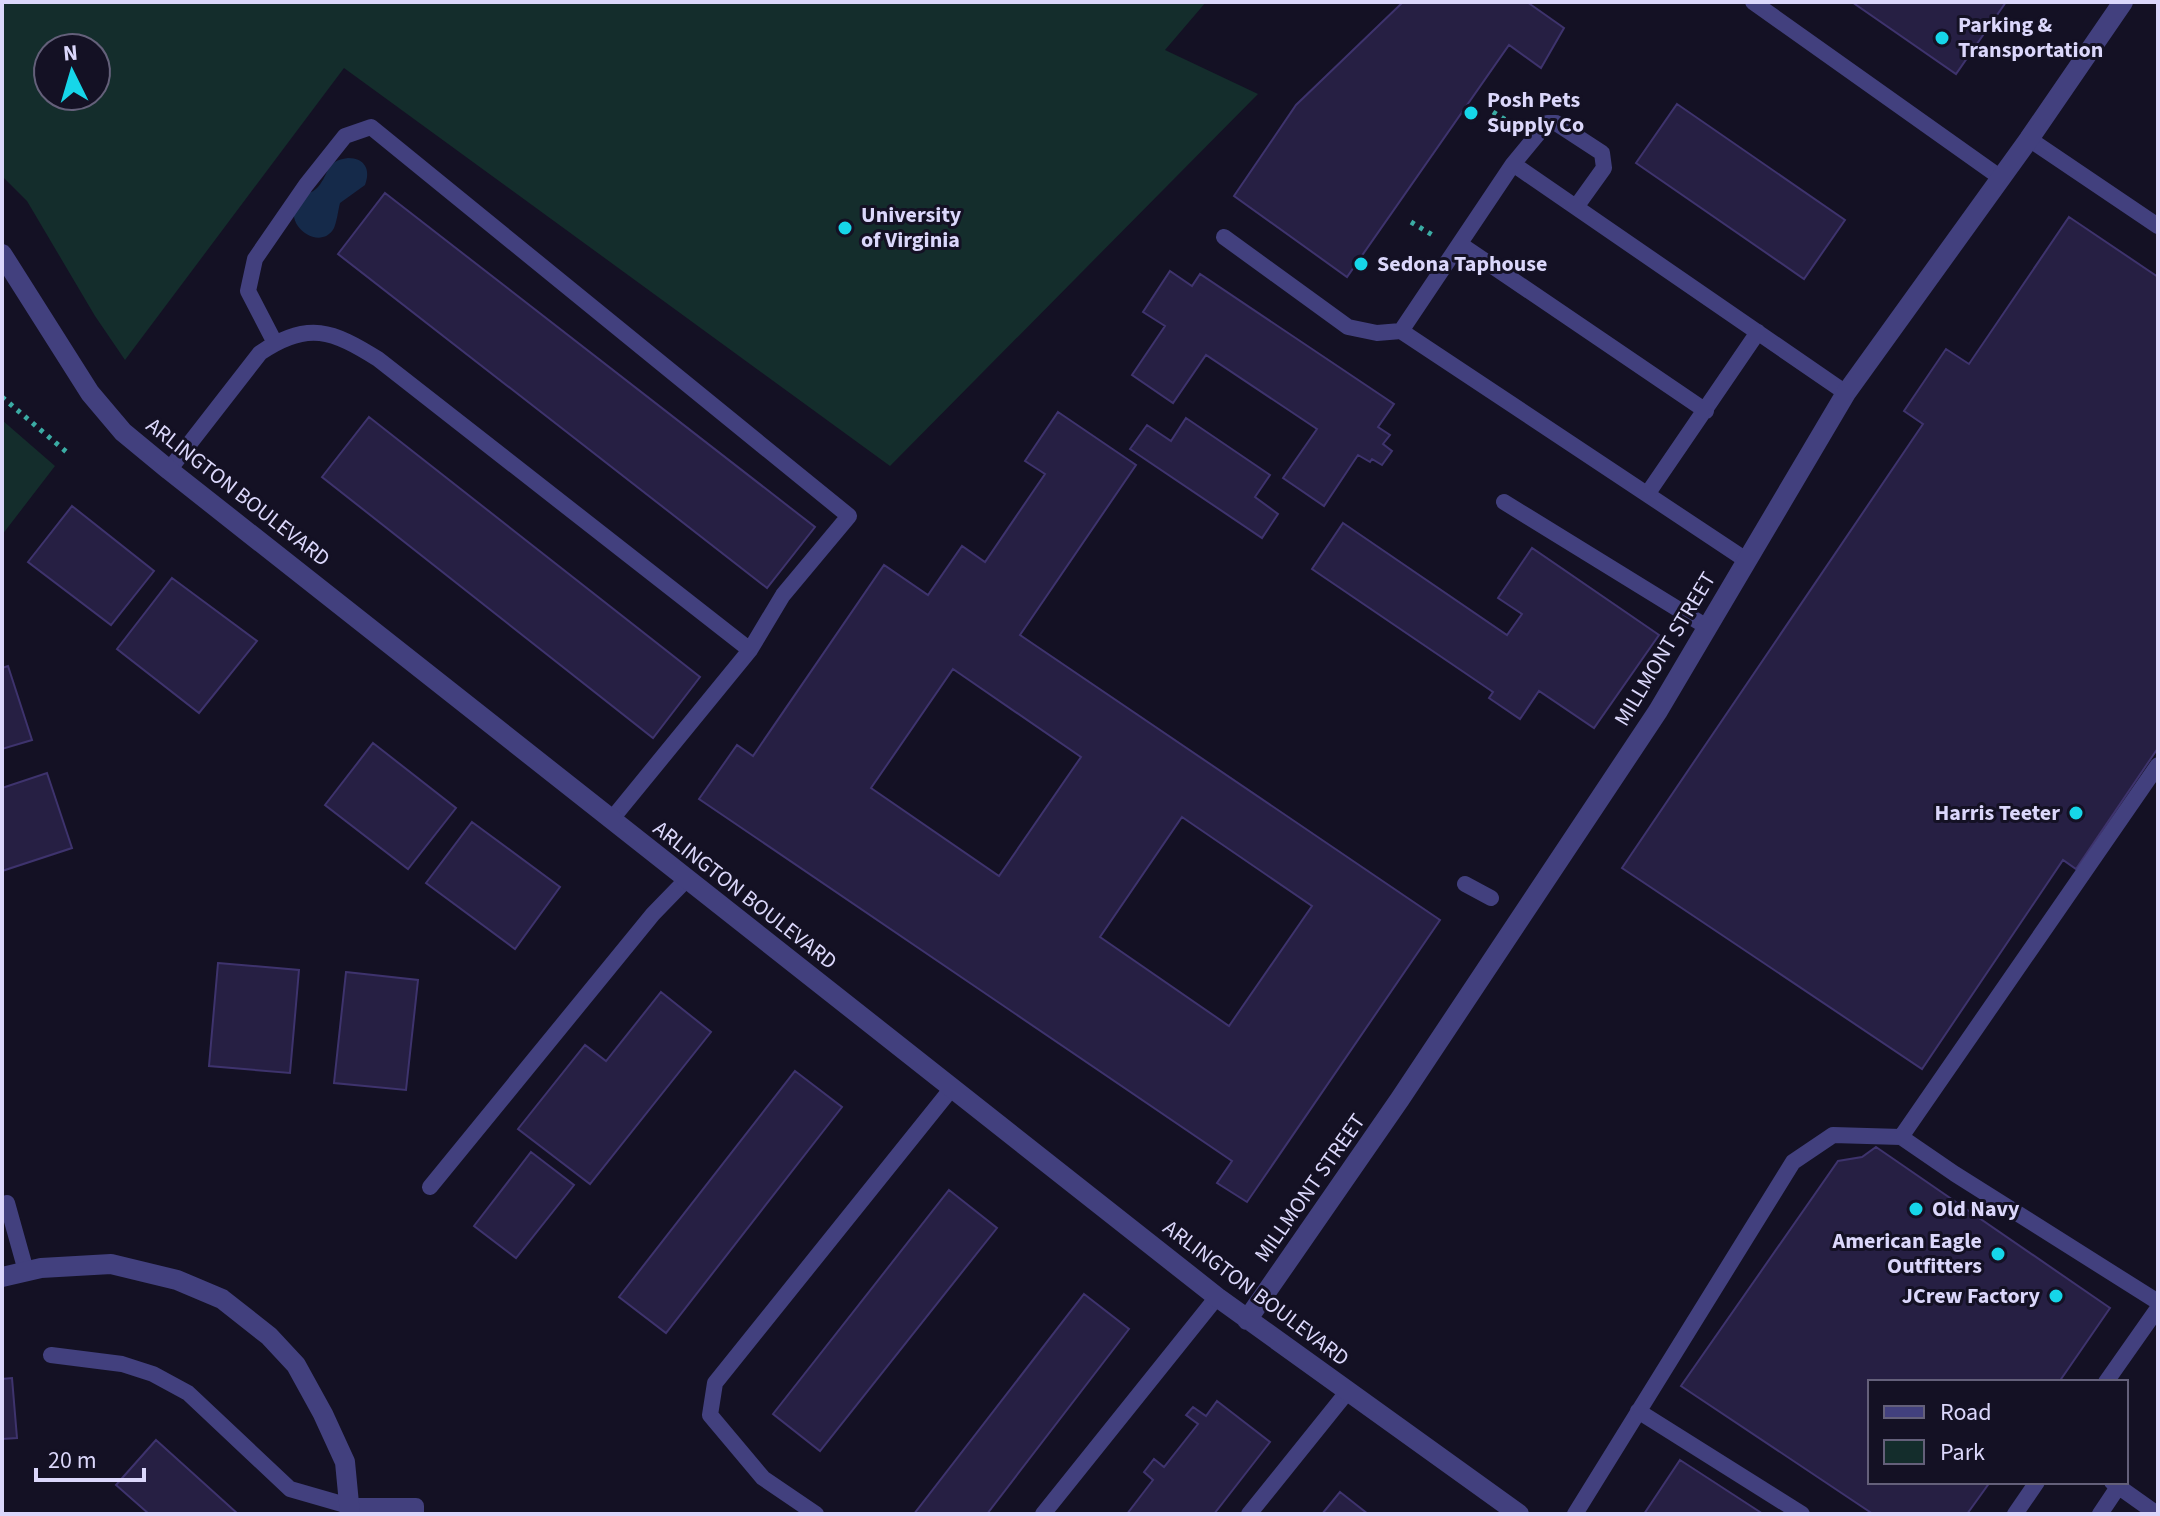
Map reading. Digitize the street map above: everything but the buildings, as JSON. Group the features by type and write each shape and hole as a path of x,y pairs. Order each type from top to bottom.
{"street":[{"name":"MILLMONT STREET","path":"1247,1320 1426,1061 1658,711 1846,393 2029,139 2123,2"},
{"name":"ARLINGTON BOULEVARD","path":"2,254 90,393 123,432 1217,1297 1348,1391 1497,1508 1519,1514"},
{"path":"2,1277 41,1268 111,1264 177,1280 222,1299 269,1336 296,1365 345,1462 349,1510"}],"lane":[{"path":"1753,2 2001,178"},
{"path":"1401,331 1513,164 1547,123 1556,123 1602,153 1604,168 1576,207"},
{"path":"275,343 248,291 255,259 306,185 345,136 371,127 849,516 783,595 750,650 611,820"},
{"path":"2029,139 2158,226"},
{"path":"1513,164 1846,393"},
{"path":"1224,237 1348,327 1377,333 1401,331 1746,560"},
{"path":"1460,244 1706,411"},
{"path":"169,470 260,353 291,337 325,332 344,338 378,359 750,650"},
{"path":"1648,493 1758,332"},
{"path":"1504,502 1707,627"},
{"path":"1901,1137 2158,765"},
{"path":"430,1187 653,914 687,879"},
{"path":"1465,884 1491,898"},
{"path":"816,1514 763,1478 710,1415 715,1383 952,1088"},
{"path":"1575,1514 1793,1162 1833,1135 1901,1137 2158,1305 2107,1380"},
{"path":"7,1203 26,1271"},
{"path":"1043,1514 1217,1297"},
{"path":"51,1355 122,1364 153,1374 188,1393 290,1489 349,1510 416,1506 416,1514"},
{"path":"1249,1514 1348,1391"},
{"path":"1638,1411 1802,1514"},
{"path":"2015,1514 2036,1484"},
{"path":"2100,1514 2115,1484 2157,1514"}],"path":[{"path":"2,397 70,455"}],"green space":[{"name":"University of Virginia","path":"2,2 1206,2 1165,50 1258,94 890,466 344,68 125,360 95,316 27,201 2,176"},
{"path":"2,420 55,466 2,535"}],"water":[{"path":"348,158 359,160 365,166 365,185 340,203 334,228 328,235 320,238 304,233 294,219 298,202 318,187 335,162"}],"place":[{"name":"Parking & Transportation","path":"1942,38"},
{"name":"Posh Pets Supply Co","path":"1471,113"},
{"name":"University of Virginia","path":"845,228"},
{"name":"Sedona Taphouse","path":"1361,264"},
{"name":"Harris Teeter","path":"2076,813"},
{"name":"Old Navy","path":"1916,1209"},
{"name":"American Eagle Outfitters","path":"1998,1254"},
{"name":"JCrew Factory","path":"2056,1296"}]}
